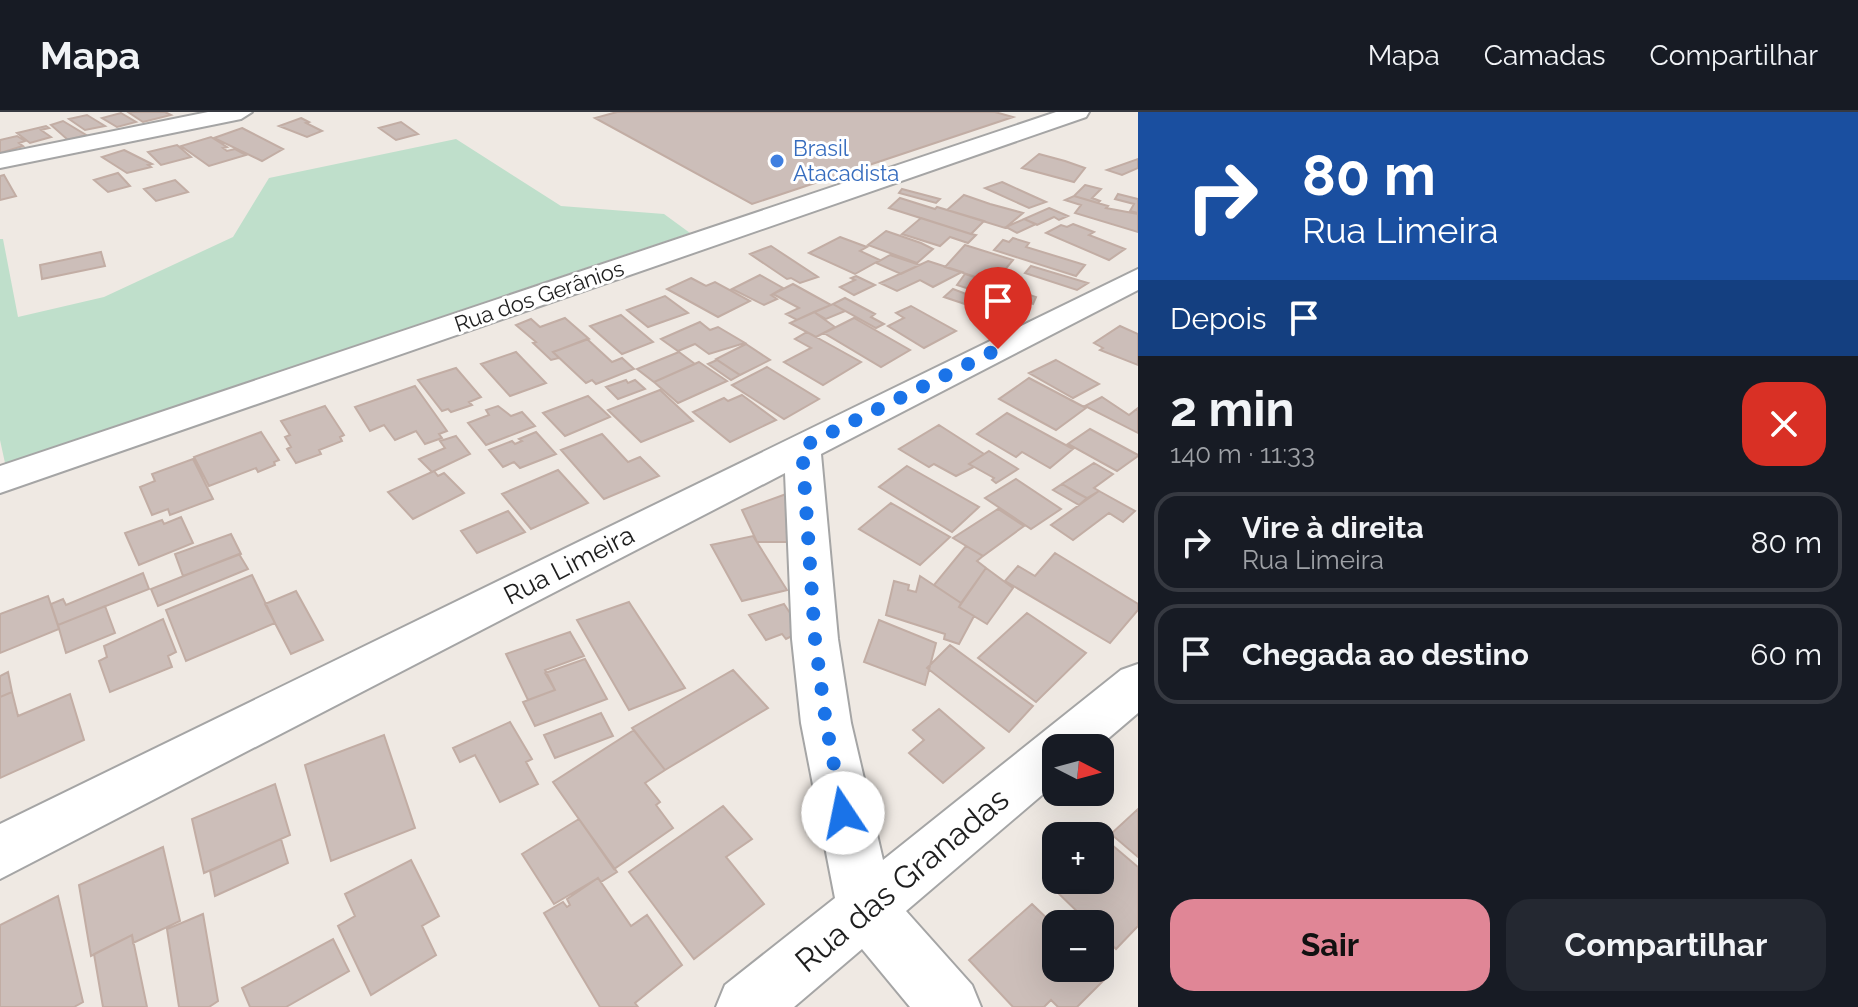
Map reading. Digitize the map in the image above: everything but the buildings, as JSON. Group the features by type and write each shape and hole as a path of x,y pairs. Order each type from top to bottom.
{"street":[{"path":"0,161 241,112"},
{"name":"Rua dos Gerânios","path":"0,480 1078,112"},
{"name":"Rua Limeira","path":"0,852 1138,278"},
{"path":"802,447 815,639 826,723 866,909 950,1007"},
{"path":"1078,734 1138,684"},
{"name":"Rua das Granadas","path":"747,1007 1042,764"}],"green space":[{"path":"456,139 561,206 664,214 690,233 5,463 0,440 0,239 3,239 18,317 104,297 233,237 269,178"}],"place":[{"name":"Brasil Atacadista","path":"777,161"}],"route":[{"path":"843,813 826,723 815,639 802,447 998,349"}]}
